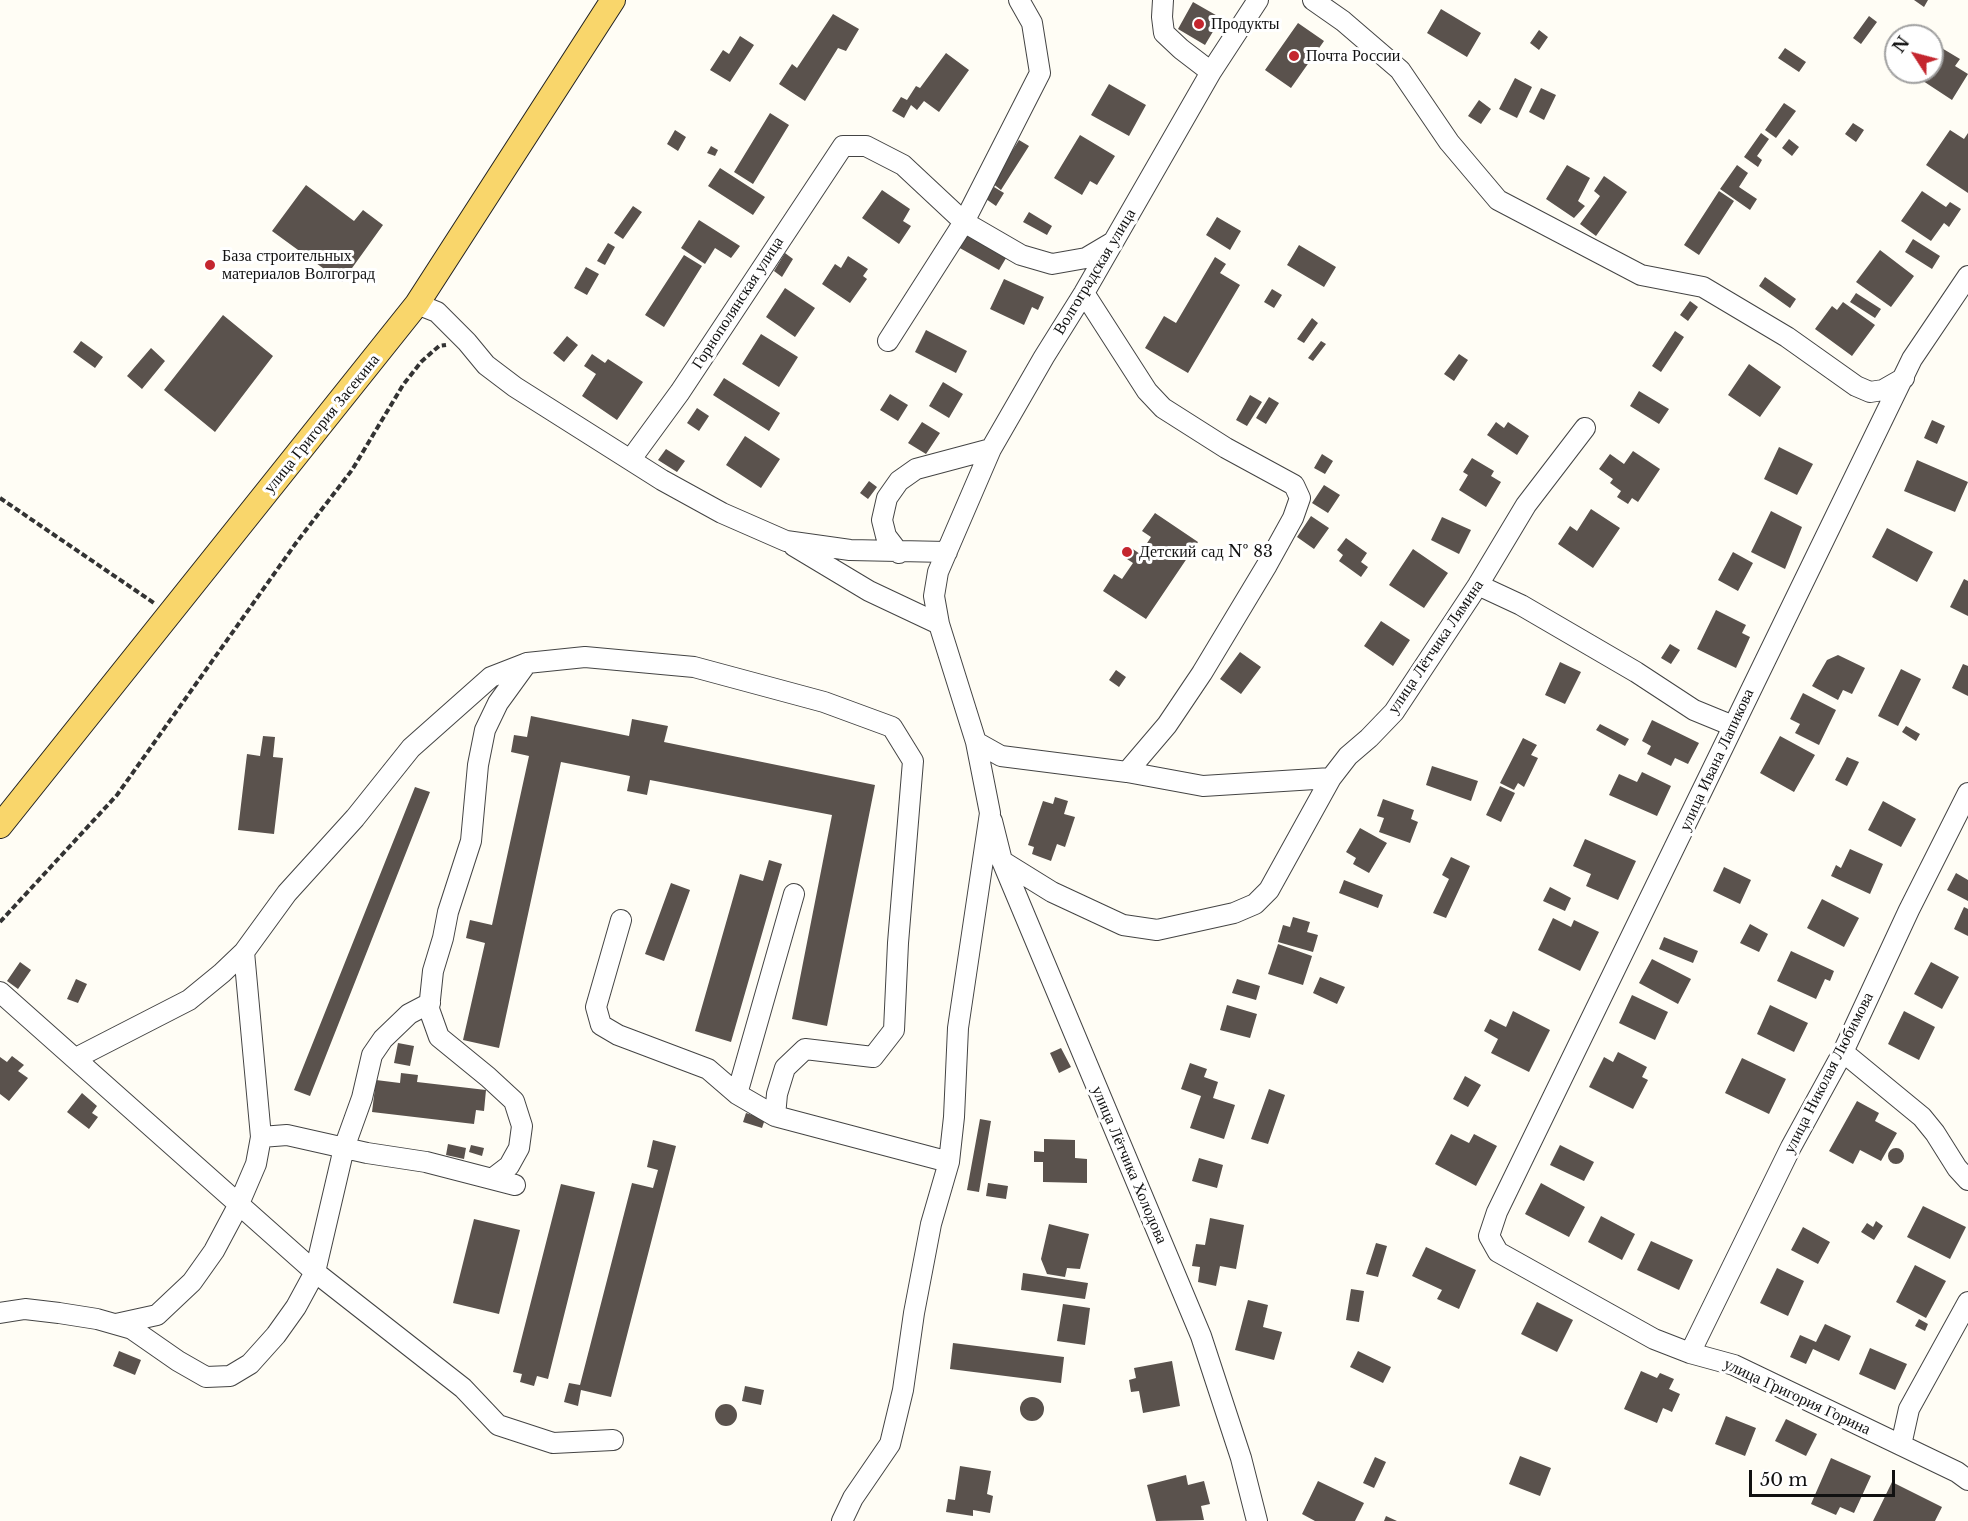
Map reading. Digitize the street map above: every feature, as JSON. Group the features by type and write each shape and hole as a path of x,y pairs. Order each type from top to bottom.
{"main road":[{"name":"улица Григория Засекина","path":"0,826 417,304 614,0"}],"street":[{"path":"888,341 964,222 1040,73 1032,23 1019,0"},
{"path":"1163,0 1164,33 1181,50 1211,72"},
{"path":"1313,0 1343,21 1400,70 1449,142 1498,200 1641,275 1703,287 1787,337 1856,386 1875,405 1879,414 1876,435"},
{"name":"Волгоградская улица","path":"939,624 934,596 938,572 991,449 1254,1"},
{"name":"Горнополянская улица","path":"631,459 680,392 843,147 866,146 903,165 964,222"},
{"path":"964,222 1021,255 1052,264 1086,258 1113,242"},
{"name":"улица Ивана Лапикова","path":"1498,1252 1489,1236 1497,1212 1912,359 1968,276"},
{"path":"1084,293 1147,391 1163,408 1226,448 1294,485 1300,498 1293,518 1202,673 1167,725 1126,772"},
{"path":"417,304 437,312 486,364 515,387 662,480 722,513 786,541 869,591 939,624"},
{"path":"1856,386 1870,392 1884,390 1904,378"},
{"name":"улица Лётчика Лямина","path":"1002,861 1052,892 1123,925 1157,930 1234,913 1255,904 1269,890 1331,778 1348,756 1370,738 1394,712 1478,585 1526,505 1585,428"},
{"path":"899,553 886,536 882,520 887,498 899,481 916,469 991,449"},
{"path":"786,541 850,550 899,553 947,552"},
{"path":"1478,585 1531,610 1695,710 1733,726"},
{"name":"улица Лётчика Холодова","path":"939,624 976,742 1002,861 1201,1336 1241,1458 1257,1521"},
{"path":"76,1058 189,1000 244,952 287,893 355,818 411,747 491,677 527,663 585,657 693,667 824,702 892,727 913,761 898,943 894,1030 873,1057 805,1049 785,1068 777,1094 775,1116"},
{"path":"492,1179 509,1166 519,1148 522,1126 514,1101 439,1037 429,1009 433,972 448,912 471,841 478,765 485,730 498,703 527,663"},
{"path":"976,742 1001,756 1126,772 1203,786 1331,778"},
{"name":"улица Николая Любимова","path":"1690,1353 1786,1158 1843,1052 1908,910 1968,793"},
{"path":"842,1521 853,1498 890,1444 903,1389 914,1313 931,1224 949,1162 954,1117 958,1028 990,813"},
{"path":"737,1094 794,894"},
{"path":"621,920 596,1007 601,1025 628,1040 708,1069 737,1094 775,1116 949,1162"},
{"path":"113,1324 157,1315 192,1282 214,1251 238,1206 256,1164 261,1137 244,952"},
{"path":"0,992 238,1206 315,1272 463,1388 498,1425 553,1443 613,1440"},
{"path":"0,1312 25,1309 59,1313 132,1329 178,1361 206,1377 230,1376 250,1365 296,1307 315,1272 344,1148 362,1098 372,1055 383,1039 409,1014 430,1003"},
{"path":"1843,1052 1903,1104 1922,1117 1957,1168 1968,1180"},
{"path":"261,1137 287,1135 344,1148 426,1162 515,1185"},
{"name":"улица Григория Горина","path":"1498,1252 1654,1339 1690,1353 1734,1365 1957,1472 1968,1480"},
{"path":"1901,1445 1909,1409 1968,1302"}],"path":[{"path":"0,922 117,795 296,543 352,470 403,385 415,370 439,346 467,342"},
{"path":"0,498 169,614"}],"building":[{"path":"1914,0 1928,0 1924,7"},
{"name":"Продукты","path":"1193,2 1221,18 1205,45 1178,29"},
{"path":"1441,9 1481,33 1467,57 1427,33"},
{"path":"833,14 859,29 846,51 838,48 805,101 779,84 792,64 797,68"},
{"path":"1869,16 1877,22 1861,44 1853,38"},
{"name":"Почта России","path":"1298,23 1324,41 1291,88 1265,70"},
{"path":"1539,30 1548,37 1539,50 1530,43"},
{"path":"740,36 754,45 730,82 710,70 723,50 729,54"},
{"path":"1785,48 1806,62 1799,72 1778,58"},
{"path":"1944,49 1960,59 1955,66 1968,74 1952,100 1928,84 1944,84"},
{"path":"946,53 969,70 939,112 924,101 917,110 911,105 904,118 892,111 901,97 907,100 916,86 920,88"},
{"path":"1515,78 1532,87 1517,118 1499,109"},
{"path":"1109,84 1146,105 1129,136 1091,115"},
{"path":"1541,88 1556,95 1544,120 1529,112"},
{"path":"1479,100 1491,109 1481,124 1468,116"},
{"path":"1784,103 1796,111 1776,138 1765,130"},
{"path":"770,113 789,125 753,184 734,172"},
{"path":"1853,123 1864,130 1856,142 1845,134"},
{"path":"675,130 686,137 678,151 667,144"},
{"path":"1950,130 1964,139 1968,133 1968,193 1926,165"},
{"path":"1761,133 1769,139 1757,156 1762,160 1758,167 1744,157"},
{"path":"1080,135 1115,156 1097,185 1090,181 1082,195 1054,178"},
{"path":"1789,139 1799,147 1792,156 1782,148"},
{"path":"1019,140 1029,146 1001,190 992,183"},
{"path":"711,146 718,150 715,156 707,153"},
{"path":"1567,165 1590,178 1578,201 1585,206 1574,218 1546,199"},
{"path":"1737,165 1748,173 1739,187 1757,199 1750,210 1720,189"},
{"path":"720,168 765,197 753,215 708,186"},
{"path":"1604,176 1627,192 1596,236 1580,224 1600,196 1594,191"},
{"path":"306,185 354,221 363,210 383,225 342,282 272,231"},
{"path":"994,187 1004,193 996,206 986,199"},
{"path":"882,190 910,209 903,221 911,226 899,244 862,218"},
{"path":"1719,191 1734,201 1699,255 1684,245"},
{"path":"1922,191 1946,207 1950,202 1961,209 1949,227 1944,223 1931,241 1901,221"},
{"path":"633,206 642,212 623,239 614,233"},
{"path":"1029,212 1052,226 1047,235 1023,222"},
{"path":"1217,217 1241,231 1230,250 1206,235"},
{"path":"699,220 740,246 731,258 715,248 705,264 681,248"},
{"path":"968,230 1009,253 999,270 958,247"},
{"path":"1913,239 1940,256 1932,269 1905,252"},
{"path":"608,243 615,247 605,265 597,261"},
{"path":"1299,245 1336,267 1324,287 1287,265"},
{"path":"1880,250 1914,276 1891,307 1856,282"},
{"path":"785,253 793,259 782,277 774,271"},
{"path":"684,255 702,266 664,327 645,315"},
{"path":"848,256 868,269 863,276 867,279 850,303 822,284 835,264 841,268"},
{"path":"1215,257 1226,264 1220,273 1240,285 1188,373 1145,348 1164,316 1176,323"},
{"path":"586,267 599,274 587,295 574,288"},
{"path":"1765,277 1796,299 1790,308 1759,286"},
{"path":"1004,279 1044,297 1038,310 1032,307 1024,325 990,309"},
{"path":"785,288 815,308 795,337 766,317"},
{"path":"1272,289 1282,295 1274,308 1264,302"},
{"path":"1856,293 1881,309 1875,318 1850,302"},
{"path":"1690,301 1698,307 1688,321 1680,315"},
{"path":"1843,302 1875,325 1852,356 1815,329 1832,306 1837,310"},
{"path":"223,315 273,356 215,432 164,390"},
{"path":"1312,318 1318,323 1304,343 1297,339"},
{"path":"926,330 967,351 956,373 915,352"},
{"path":"1675,331 1684,337 1661,372 1652,366"},
{"path":"761,334 798,357 779,387 742,364"},
{"path":"567,336 578,345 564,362 553,353"},
{"path":"81,341 103,357 95,368 73,352"},
{"path":"1321,341 1326,344 1313,361 1308,358"},
{"path":"151,348 165,361 142,389 127,376"},
{"path":"592,354 605,363 608,359 643,382 617,420 582,396 596,374 584,366"},
{"path":"1459,354 1468,360 1454,381 1444,374"},
{"path":"1749,364 1781,387 1760,417 1728,395"},
{"path":"724,378 780,413 769,431 713,395"},
{"path":"943,382 963,394 949,418 929,406"},
{"path":"1639,391 1669,409 1659,424 1630,406"},
{"path":"890,394 908,405 898,421 880,410"},
{"path":"1250,395 1262,402 1247,426 1236,420"},
{"path":"1269,397 1279,403 1266,424 1256,418"},
{"path":"697,408 709,416 699,431 687,423"},
{"path":"1932,420 1945,426 1937,444 1924,438"},
{"path":"922,422 940,433 926,454 908,443"},
{"path":"1496,422 1504,428 1508,422 1529,436 1517,455 1487,435"},
{"path":"745,436 780,459 761,488 726,465"},
{"path":"1779,447 1813,464 1797,495 1764,479"},
{"path":"666,449 685,461 677,472 658,460"},
{"path":"1633,451 1660,469 1638,502 1632,498 1628,504 1617,497 1621,491 1610,483 1613,479 1599,469 1610,454 1624,464"},
{"path":"1322,454 1333,461 1325,474 1314,468"},
{"path":"1472,458 1494,471 1491,476 1501,482 1486,507 1459,490 1468,475 1463,472"},
{"path":"1917,460 1968,482 1955,512 1904,491"},
{"path":"869,481 877,487 868,499 860,493"},
{"path":"1324,485 1340,495 1328,513 1312,503"},
{"path":"1591,509 1620,528 1593,568 1558,544 1570,526 1577,531"},
{"path":"1771,511 1802,527 1785,569 1751,552"},
{"path":"1155,513 1198,542 1146,619 1103,591 1114,574 1122,579 1133,563 1124,557 1130,547 1140,554 1151,537 1142,531"},
{"path":"1311,516 1329,528 1314,549 1297,537"},
{"path":"1442,517 1471,530 1459,554 1431,540"},
{"path":"1887,528 1933,552 1917,582 1872,557"},
{"path":"1346,538 1367,553 1361,562 1368,567 1361,577 1339,561 1343,555 1337,550"},
{"path":"1413,549 1448,573 1424,608 1389,585"},
{"path":"1733,552 1753,563 1738,591 1718,580"},
{"path":"1964,579 1968,581 1968,616 1950,607"},
{"path":"1716,610 1746,625 1742,633 1750,637 1736,668 1697,649"},
{"path":"1381,621 1410,640 1393,666 1364,646"},
{"path":"1670,644 1680,650 1671,664 1661,658"},
{"path":"1240,652 1261,667 1241,694 1220,679"},
{"path":"1838,655 1865,668 1852,694 1843,690 1838,700 1812,686 1827,660"},
{"path":"1560,662 1581,672 1565,704 1545,695"},
{"path":"1963,664 1968,666 1968,696 1952,688"},
{"path":"1901,669 1921,679 1898,726 1878,716"},
{"path":"1116,670 1126,677 1119,687 1109,680"},
{"path":"1803,693 1836,710 1819,745 1795,733 1800,724 1790,719"},
{"path":"531,716 629,736 632,719 668,726 664,742 875,785 827,1026 792,1019 832,815 650,780 647,795 627,791 630,776 561,762 499,1048 463,1040 485,943 466,938 470,920 492,925 529,756 511,752 514,735 527,737"},
{"path":"1652,720 1699,743 1688,764 1675,758 1671,766 1647,754 1651,746 1642,741"},
{"path":"1600,724 1629,739 1625,746 1596,730"},
{"path":"1906,726 1920,734 1916,741 1902,732"},
{"path":"263,736 275,737 273,757 283,758 274,834 238,830 247,754 260,756"},
{"path":"1780,736 1815,755 1794,792 1760,773"},
{"path":"1523,738 1537,745 1531,755 1538,758 1524,787 1518,783 1514,790 1500,783"},
{"path":"1847,757 1859,762 1847,786 1835,780"},
{"path":"1432,766 1478,781 1471,801 1426,785"},
{"path":"1642,772 1671,786 1657,816 1609,795 1619,774 1637,782"},
{"path":"1500,786 1515,793 1501,822 1486,815"},
{"path":"415,787 430,792 310,1096 294,1090"},
{"path":"1055,797 1068,801 1064,814 1075,817 1065,847 1057,844 1051,861 1032,854 1034,847 1028,845 1043,801 1053,804"},
{"path":"1383,799 1414,810 1411,819 1418,822 1410,843 1379,832 1384,818 1377,816"},
{"path":"1883,801 1916,819 1901,847 1868,830"},
{"path":"1360,828 1387,843 1369,873 1353,864 1356,858 1346,852"},
{"path":"1585,839 1636,861 1618,900 1586,886 1591,874 1573,866"},
{"path":"1850,849 1883,864 1870,894 1831,876 1836,865 1841,868"},
{"path":"1451,857 1470,866 1446,918 1433,913 1449,879 1442,875"},
{"path":"769,860 782,864 731,1042 695,1031 740,874 763,881"},
{"path":"1724,867 1751,880 1740,904 1713,891"},
{"path":"1956,873 1968,880 1968,901 1947,890"},
{"path":"1344,880 1383,895 1378,908 1339,893"},
{"path":"671,883 690,890 664,961 645,954"},
{"path":"1550,887 1571,898 1565,911 1543,901"},
{"path":"1822,899 1859,918 1844,947 1807,928"},
{"path":"1964,907 1968,909 1968,936 1954,929"},
{"path":"1293,917 1310,922 1307,932 1318,935 1313,952 1278,942 1283,925 1290,927"},
{"path":"1553,918 1571,927 1574,920 1599,932 1580,971 1538,950"},
{"path":"1750,924 1768,934 1759,952 1740,943"},
{"path":"1664,937 1698,951 1693,963 1659,949"},
{"path":"1278,944 1312,956 1303,985 1268,974"},
{"path":"1791,951 1834,971 1830,981 1825,979 1816,999 1777,981"},
{"path":"1652,959 1691,979 1678,1004 1639,983"},
{"path":"20,962 31,970 18,989 7,981"},
{"path":"1931,962 1959,977 1942,1009 1914,994"},
{"path":"1320,977 1345,987 1337,1004 1313,993"},
{"path":"76,979 87,984 78,1003 67,999"},
{"path":"1237,979 1260,986 1256,1000 1232,993"},
{"path":"1632,995 1668,1012 1655,1040 1619,1023"},
{"path":"1227,1005 1257,1014 1250,1038 1220,1030"},
{"path":"1770,1005 1808,1023 1794,1052 1757,1034"},
{"path":"1513,1011 1550,1030 1529,1072 1491,1053 1498,1039 1484,1031 1490,1019 1506,1027"},
{"path":"1904,1011 1935,1027 1919,1060 1888,1044"},
{"path":"398,1043 414,1046 410,1066 394,1063"},
{"path":"1061,1048 1071,1067 1059,1073 1050,1053"},
{"path":"1618,1052 1647,1067 1642,1077 1648,1080 1633,1109 1589,1087 1604,1057 1613,1062"},
{"path":"12,1056 24,1065 18,1071 28,1078 9,1101 0,1094 0,1057 7,1062"},
{"path":"1742,1058 1786,1079 1769,1114 1725,1093"},
{"path":"1190,1063 1207,1069 1204,1077 1218,1082 1213,1098 1235,1105 1224,1139 1190,1128 1201,1096 1181,1089"},
{"path":"401,1073 418,1075 417,1082 486,1090 484,1111 476,1110 474,1124 372,1112 376,1080 400,1083"},
{"path":"1465,1076 1481,1085 1468,1107 1453,1099"},
{"path":"1269,1089 1285,1095 1268,1144 1251,1139"},
{"path":"82,1093 97,1106 92,1113 98,1117 89,1129 67,1112"},
{"path":"1857,1101 1879,1113 1875,1121 1897,1133 1881,1161 1860,1150 1853,1164 1829,1151"},
{"path":"746,1113 765,1119 762,1128 743,1122"},
{"path":"980,1119 991,1121 979,1192 967,1190"},
{"path":"1451,1134 1469,1143 1474,1134 1497,1146 1476,1186 1435,1164"},
{"path":"1044,1139 1075,1140 1075,1158 1087,1159 1087,1183 1043,1182 1043,1162 1034,1162 1034,1151 1044,1152"},
{"path":"653,1140 676,1146 611,1397 581,1390 578,1406 564,1402 569,1383 580,1385 632,1183 653,1188 658,1170 647,1167"},
{"path":"448,1144 466,1148 464,1159 446,1155"},
{"path":"471,1145 484,1148 482,1156 469,1152"},
{"path":"1560,1145 1594,1162 1584,1181 1550,1165"},
{"path":"1893,1148 1899,1148 1904,1156 1902,1162 1893,1164 1888,1159 1888,1153"},
{"path":"1199,1158 1223,1165 1217,1188 1192,1181"},
{"path":"988,1183 1008,1186 1006,1199 986,1196"},
{"path":"1541,1183 1585,1207 1569,1237 1525,1214"},
{"path":"561,1184 595,1192 548,1379 537,1376 534,1386 520,1382 522,1374 513,1372"},
{"path":"1923,1206 1966,1227 1950,1259 1907,1237"},
{"path":"1601,1216 1635,1234 1622,1260 1588,1242"},
{"path":"1210,1218 1244,1225 1236,1269 1220,1266 1216,1286 1198,1282 1200,1267 1192,1266 1196,1244 1205,1245"},
{"path":"474,1219 520,1230 499,1314 453,1303"},
{"path":"1876,1221 1883,1226 1874,1240 1861,1232 1867,1223 1873,1227"},
{"path":"1049,1224 1089,1234 1080,1269 1067,1268 1065,1277 1047,1274 1041,1259"},
{"path":"1803,1227 1830,1242 1818,1264 1791,1250"},
{"path":"1651,1241 1693,1260 1679,1290 1637,1270"},
{"path":"1376,1243 1387,1246 1378,1277 1366,1274"},
{"path":"1426,1247 1476,1270 1459,1309 1437,1299 1442,1290 1412,1276"},
{"path":"1915,1265 1946,1281 1926,1318 1896,1302"},
{"path":"1777,1268 1804,1281 1788,1316 1760,1303"},
{"path":"1023,1273 1088,1283 1085,1299 1021,1290"},
{"path":"1351,1289 1364,1291 1359,1322 1346,1320"},
{"path":"1248,1300 1268,1305 1263,1327 1282,1332 1274,1360 1235,1350"},
{"path":"1537,1302 1573,1320 1557,1352 1521,1334"},
{"path":"1063,1304 1090,1308 1085,1345 1057,1341"},
{"path":"1919,1319 1928,1324 1925,1331 1915,1326"},
{"path":"1825,1324 1851,1336 1839,1361 1813,1349 1806,1364 1790,1357 1800,1335 1816,1342"},
{"path":"953,1343 1064,1357 1061,1383 950,1369"},
{"path":"1870,1348 1907,1364 1895,1390 1859,1374"},
{"path":"119,1351 141,1360 135,1375 113,1366"},
{"path":"1358,1351 1391,1367 1383,1383 1350,1367"},
{"path":"1172,1361 1180,1406 1143,1413 1139,1391 1131,1392 1129,1380 1136,1378 1134,1368"},
{"path":"1641,1371 1657,1378 1660,1373 1674,1379 1669,1389 1680,1394 1672,1412 1663,1408 1657,1423 1624,1409"},
{"path":"745,1386 764,1390 761,1405 742,1401"},
{"path":"1032,1397 1040,1401 1044,1409 1040,1417 1032,1421 1024,1417 1020,1409 1024,1401"},
{"path":"722,1404 730,1404 737,1411 737,1419 730,1426 722,1426 715,1419 715,1411"},
{"path":"1726,1416 1756,1428 1745,1456 1715,1444"},
{"path":"1786,1419 1817,1434 1806,1456 1775,1441"},
{"path":"1520,1456 1551,1468 1540,1496 1509,1484"},
{"path":"1375,1457 1386,1462 1374,1488 1363,1483"},
{"path":"1831,1458 1871,1476 1854,1513 1840,1507 1836,1515 1811,1504"},
{"path":"960,1466 991,1471 987,1494 993,1496 990,1513 973,1510 973,1516 946,1512 948,1499 955,1500"},
{"path":"1186,1475 1188,1485 1204,1481 1210,1504 1201,1506 1204,1520 1156,1521 1147,1485"},
{"path":"1318,1481 1364,1503 1355,1521 1315,1521 1302,1514"},
{"path":"1892,1482 1942,1507 1935,1521 1873,1521"},
{"path":"1386,1516 1397,1521 1384,1521"}],"place":[{"name":"Продукты","path":"1199,24"},
{"name":"Почта России","path":"1294,56"},
{"name":"База строительных материалов Волгоград","path":"210,265"},
{"name":"Детский сад № 83","path":"1127,552"}]}
